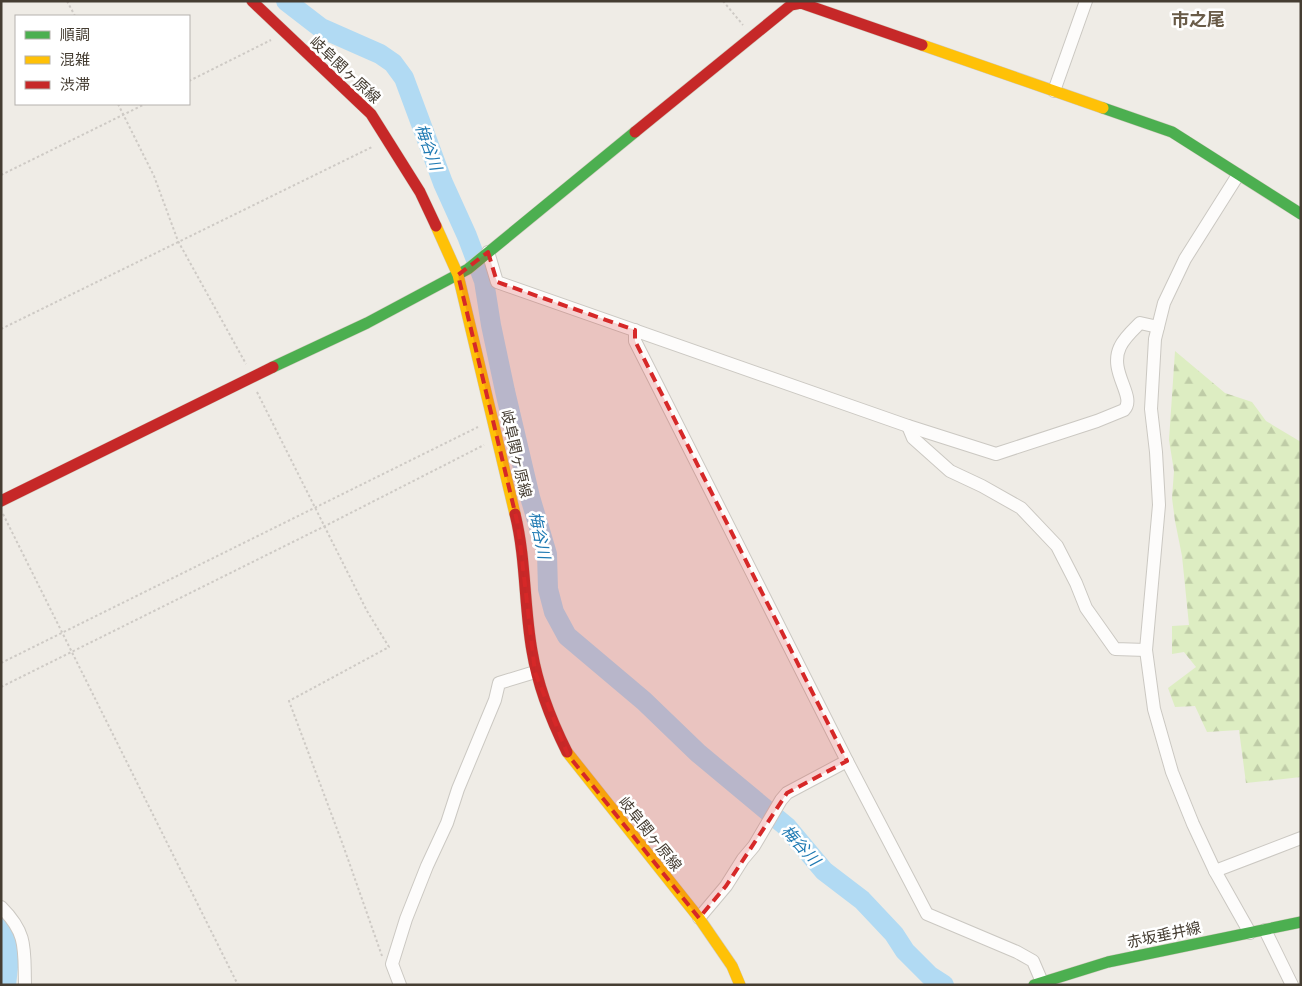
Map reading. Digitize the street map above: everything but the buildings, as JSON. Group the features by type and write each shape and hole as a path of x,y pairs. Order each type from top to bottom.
{"street":[{"name":"岐阜関ヶ原線","path":"252,1 371,114 420,192 463,272 493,420 518,525 523,560 528,634 535,672 556,729 568,755 699,918 732,966 740,985"},
{"path":"1054,92 1086,1"},
{"path":"1,500 367,323 463,272 791,5 801,2 809,3 1054,92 1172,132 1301,214"},
{"path":"1238,175 1185,259 1164,303 1158,327 1153,356 1150,409 1156,452 1159,506 1146,650 1154,709 1172,772 1215,871 1250,933"},
{"path":"486,254 497,282 908,426 996,454 1124,410 1129,403 1129,398 1118,371 1117,358 1120,346 1140,323 1158,327"},
{"path":"635,330 635,340 847,761 927,914 1017,952 1033,961 1038,983"},
{"path":"908,426 913,438 950,471 1021,508 1056,546 1076,583 1086,608 1115,649 1146,650"},
{"path":"400,985 392,964 406,919 447,822 458,789 495,700 499,683 535,672"},
{"path":"699,918 726,886 787,793 847,761"},
{"path":"1215,871 1301,838"},
{"path":"1,907 13,919 20,930 23,940 25,985"},
{"name":"赤坂垂井線","path":"1038,983 1108,962 1301,922"},
{"path":"1265,930 1292,985"}],"path":[{"path":"67,1 74,15"},
{"path":"724,1 753,36"},
{"path":"190,80 284,33"},
{"path":"119,105 154,176 178,241 244,359 250,378 367,612 389,647 289,701 343,845 382,957 392,964"},
{"path":"1,175 143,105"},
{"path":"1,329 388,139"},
{"path":"1,663 493,420"},
{"path":"1,687 497,438"},
{"path":"1,510 238,985"}],"highlighted area":[{"path":"488,252 497,282 635,330 635,341 847,761 787,793 726,886 699,918 568,755 535,672 518,525 458,275"}],"green space":[{"path":"1175,351 1225,393 1252,402 1266,421 1301,442 1301,777 1246,783 1239,730 1207,732 1195,706 1175,707 1168,688 1196,667 1184,652 1172,654 1172,626 1189,625 1182,556 1172,498 1174,471 1169,440"}],"waterway":[{"name":"梅谷川","path":"286,1 321,28 380,54 393,63 404,78 443,183 467,236 484,281 505,391 530,497 547,554 548,589 554,612 567,636 644,701 698,753 787,827 824,871 862,900 894,934 905,951 930,976 944,985"},
{"path":"1,927 5,934 8,948 6,985"}],"traffic: fast":[{"path":"1103,108 1172,132 1301,214"},
{"path":"273,367 367,323 468,269 635,132"},
{"path":"1034,985 1108,962 1301,922"}],"traffic: slow":[{"path":"922,45 1103,108"},
{"path":"436,226 458,275 515,514"},
{"path":"567,752 699,918 732,966 740,985"}],"traffic: jam":[{"path":"252,1 371,114 420,192 436,226"},
{"path":"635,132 791,5 801,3 922,45"},
{"path":"1,501 273,367"},
{"path":"515,514 521,548 529,634 535,664 546,703 567,752"}],"district":[{"name":"市之尾","path":"1198,20"}]}
